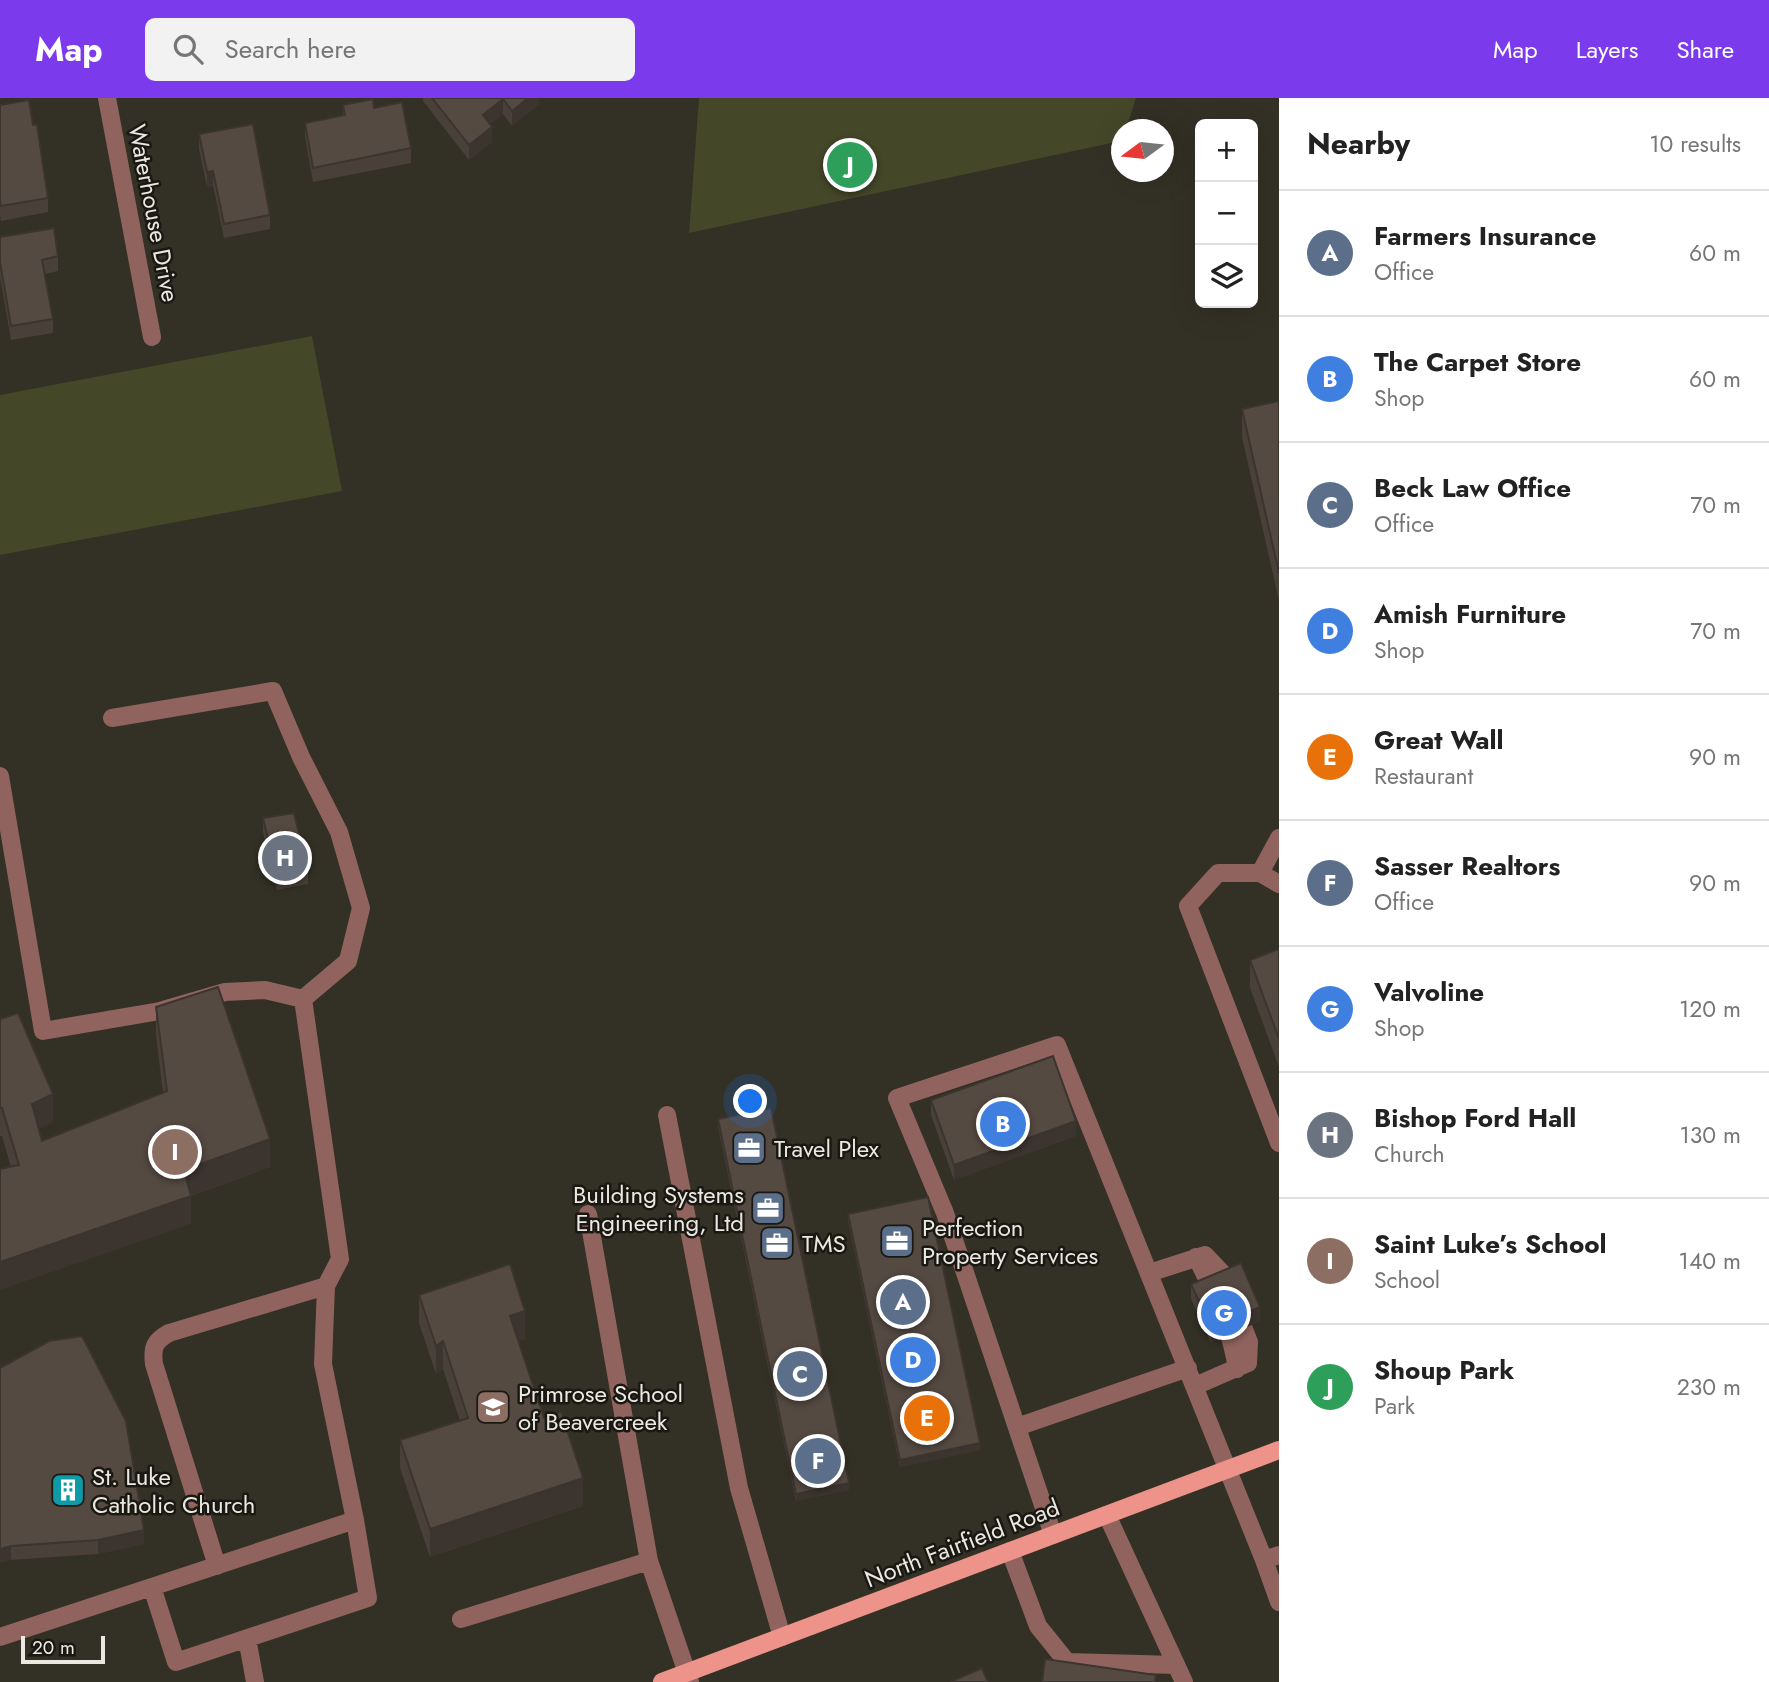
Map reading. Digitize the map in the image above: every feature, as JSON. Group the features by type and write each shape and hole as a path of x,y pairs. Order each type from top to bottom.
{"main road":[{"name":"North Fairfield Road","path":"662,1682 688,1678 782,1637 1279,1450"}],"street":[{"name":"Waterhouse Drive","path":"107,98 152,337"},
{"path":"112,718 273,691 301,757 339,832 360,908 348,961 303,999"},
{"path":"0,776 43,1031"},
{"path":"1260,873 1279,838"},
{"path":"1279,884 1260,873 1218,873 1188,906 1279,1143"},
{"path":"21,1034 160,1012 225,992 265,990 303,999"},
{"path":"152,1587 176,1662 368,1598 323,1364 326,1286 340,1259 303,999"},
{"path":"1053,1535 945,1213 897,1098 1057,1045 1228,1469 1272,1557 1279,1602"},
{"path":"667,1115 739,1489 782,1637"},
{"path":"587,1214 649,1561 688,1678"},
{"path":"1149,1273 1205,1255 1222,1273 1249,1342 1248,1363 1195,1386"},
{"path":"217,1566 154,1364 152,1350 157,1339 169,1333 326,1286"},
{"path":"1017,1427 1188,1368"},
{"path":"1107,1515 1184,1682"},
{"path":"0,1637 355,1520"},
{"path":"1010,1551 1038,1626 1067,1662 1176,1665"},
{"path":"461,1619 649,1561"},
{"path":"247,1638 255,1682"}],"green space":[{"path":"699,98 1136,98 1129,119 1111,119 1111,143 689,233"},
{"path":"312,336 342,491 0,555 0,395"}],"building":[{"path":"432,98 528,98 512,111 503,99 483,115 492,127 469,145"},
{"path":"373,99 374,108 402,102 411,148 313,168 305,123 345,115 343,105"},
{"path":"29,100 33,125 37,125 48,198 1,206 0,105"},
{"path":"253,124 270,215 224,224 213,171 207,172 199,134"},
{"path":"54,228 58,256 42,260 53,319 11,326 0,262 0,237"},
{"path":"1279,401 1279,573 1242,409"},
{"path":"294,813 308,870 277,876 263,818"},
{"path":"1279,949 1279,1039 1250,960"},
{"path":"218,987 270,1139 184,1170 191,1196 0,1262 0,1169 19,1165 0,1108 0,1019 18,1013 53,1094 32,1104 42,1141 167,1091 156,1007"},
{"path":"1053,1056 1076,1121 954,1165 931,1100"},
{"path":"771,1108 849,1483 796,1494 718,1119"},
{"path":"928,1197 980,1443 900,1460 848,1214"},
{"path":"1241,1263 1260,1307 1211,1328 1191,1284"},
{"name":"Primrose School of Beavercreek","path":"510,1264 525,1311 510,1316 544,1418 561,1412 583,1478 430,1529 400,1440 468,1418 443,1341 436,1346 419,1295"},
{"name":"St. Luke Catholic Church","path":"82,1336 126,1421 144,1530 98,1540 0,1549 0,1368 49,1341"},
{"path":"1045,1659 1156,1675 1155,1682 1042,1682"},
{"path":"982,1668 988,1682 950,1682"}],"place":[{"name":"Shoup Park","path":"850,165"},
{"name":"Bishop Ford Hall","path":"285,858"},
{"name":"The Carpet Store","path":"1003,1124"},
{"name":"Travel Plex","path":"749,1148"},
{"name":"Saint Luke’s School","path":"175,1152"},
{"name":"Building Systems Engineering, Ltd","path":"768,1208"},
{"name":"Perfection Property Services","path":"897,1241"},
{"name":"TMS","path":"777,1243"},
{"name":"Farmers Insurance","path":"903,1302"},
{"name":"Valvoline","path":"1224,1313"},
{"name":"Amish Furniture","path":"913,1360"},
{"name":"Beck Law Office","path":"800,1374"},
{"name":"Primrose School of Beavercreek","path":"493,1407"},
{"name":"Great Wall","path":"927,1418"},
{"name":"Sasser Realtors","path":"818,1461"},
{"name":"St. Luke Catholic Church","path":"68,1490"}]}
